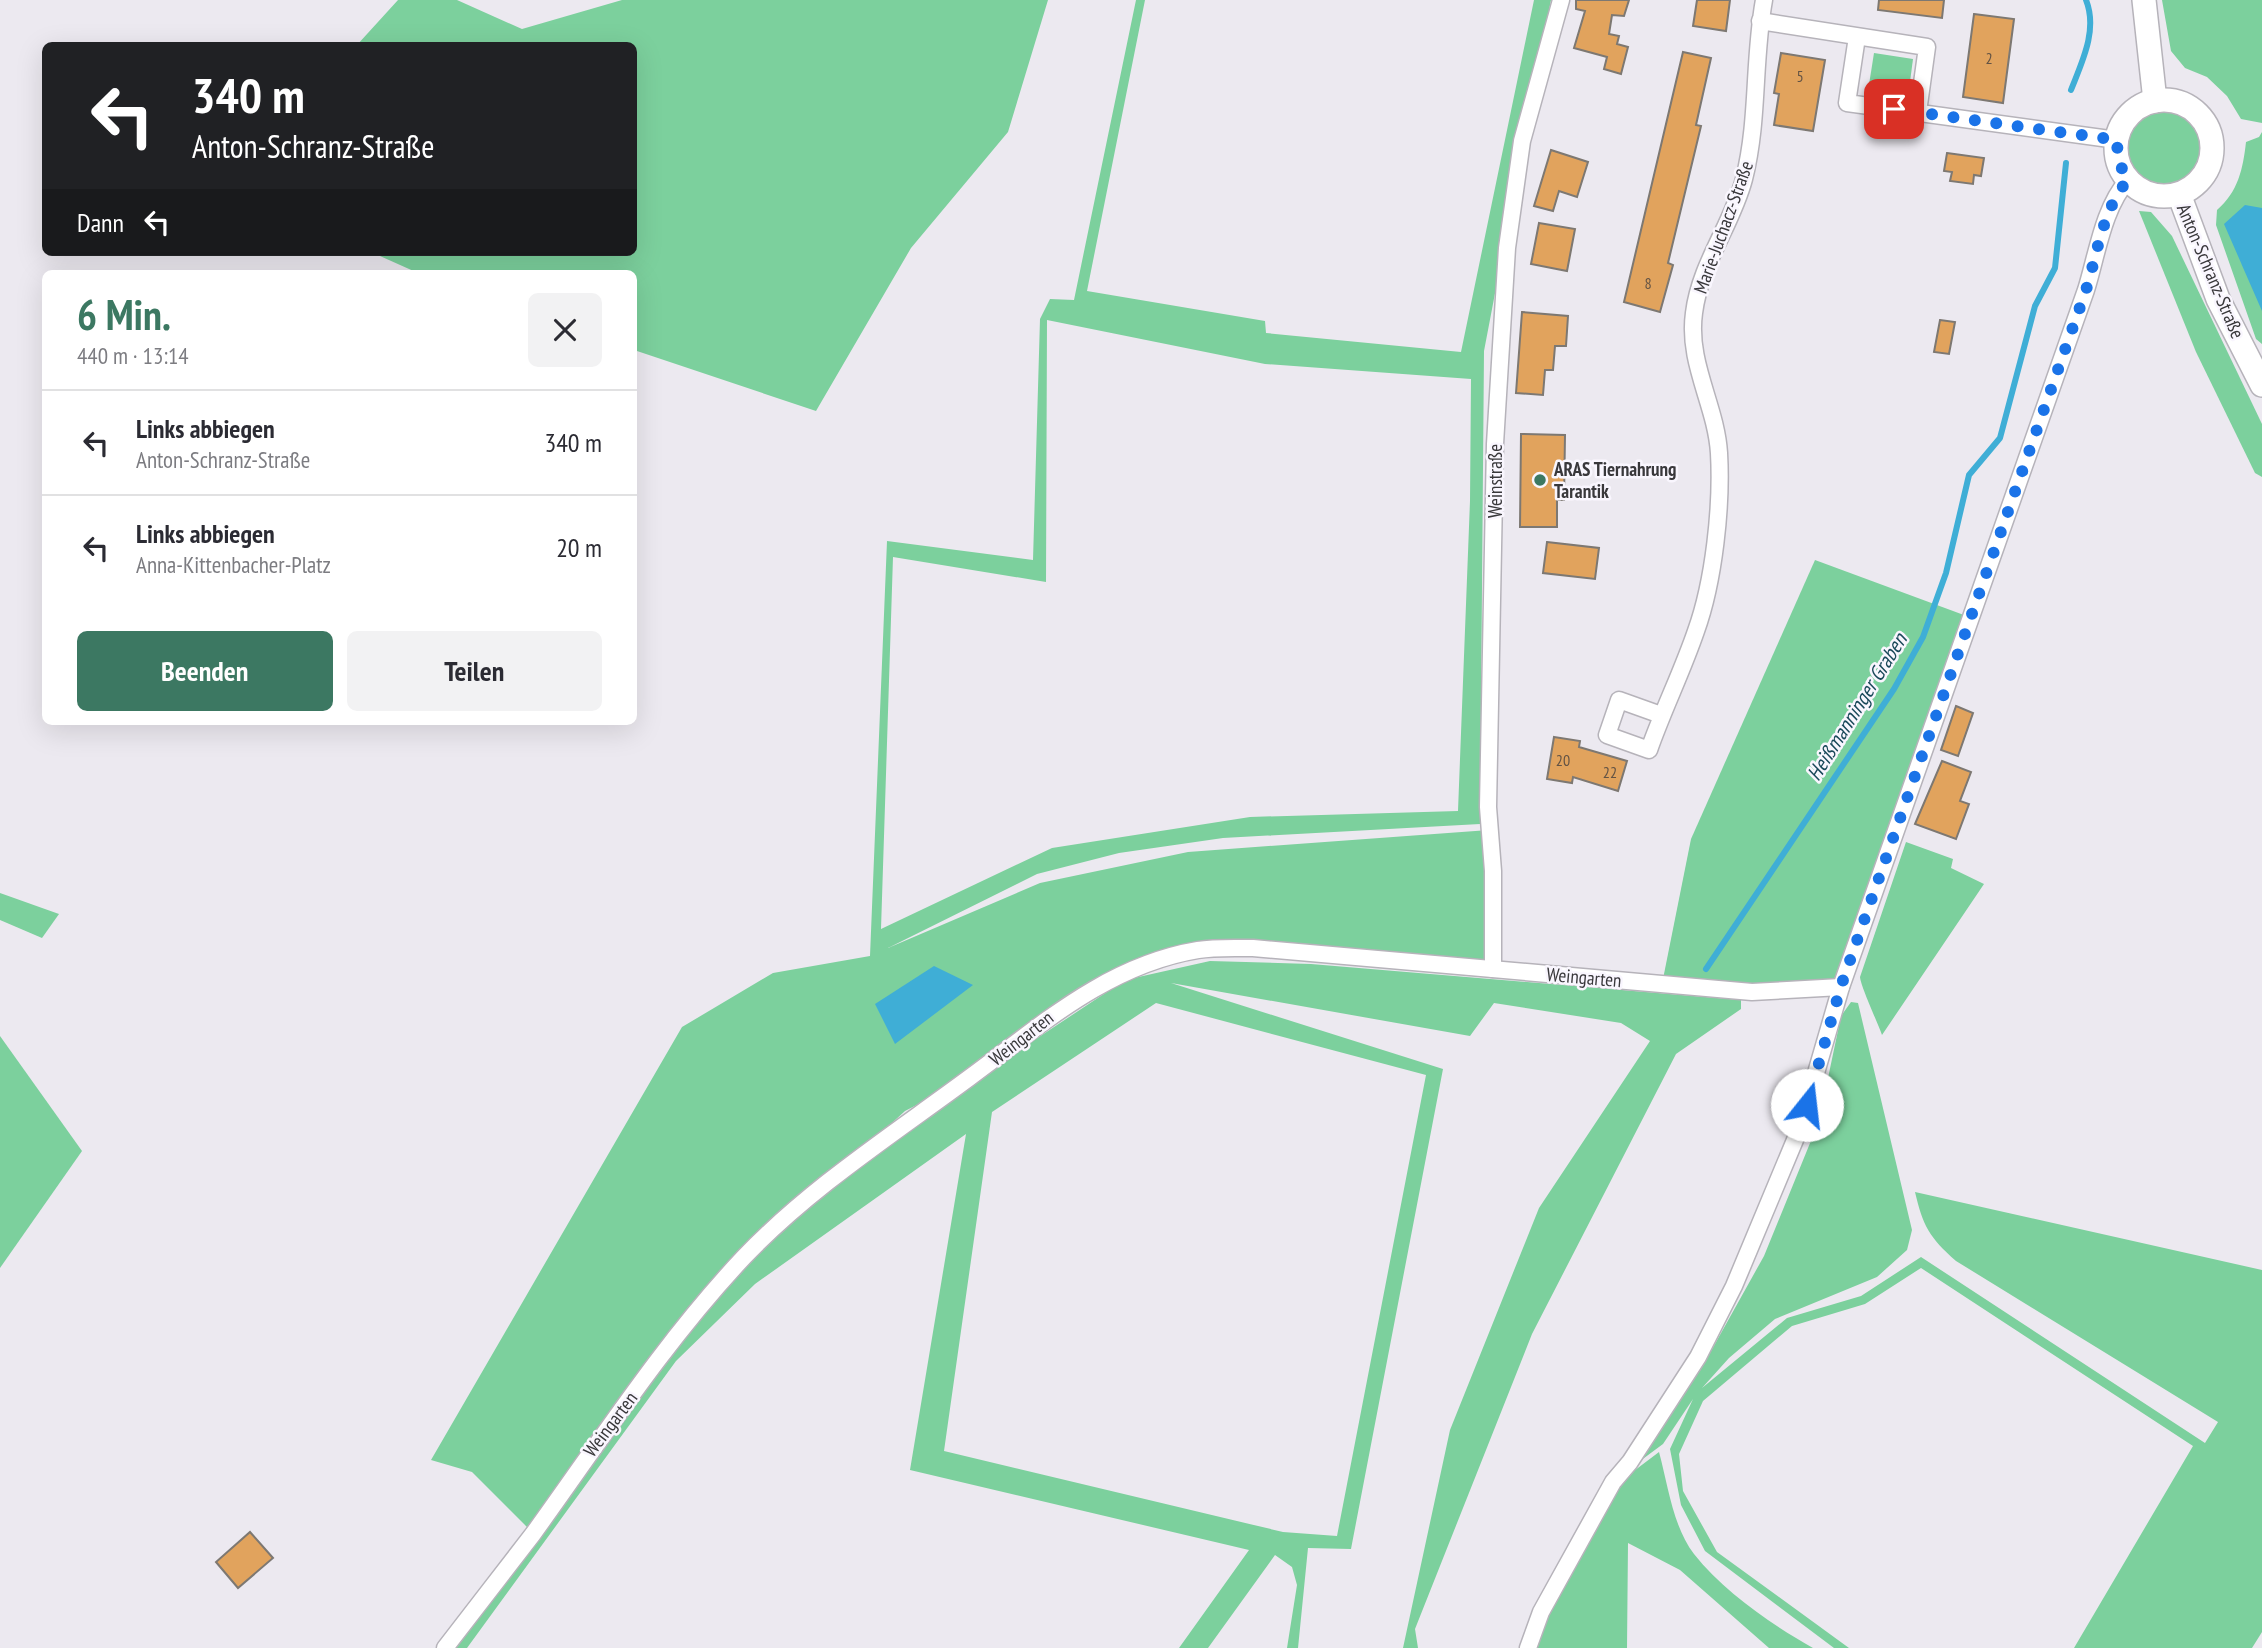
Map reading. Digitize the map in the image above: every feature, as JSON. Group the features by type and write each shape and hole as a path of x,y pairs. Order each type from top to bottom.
{"main road":[{"path":"2128,180 2118,161 2117,140 2120,129 2133,111 2155,100 2144,0"},
{"name":"Anton-Schranz-Straße","path":"2128,180 2151,195 2179,194 2202,178 2210,166 2211,137 2207,125 2190,107 2178,102 2155,100"},
{"name":"Anton-Schranz-Straße","path":"2179,194 2218,299 2262,385"}],"street":[{"name":"Weinstraße","path":"1493,969 1493,881 1488,807 1498,355 1507,248 1522,141 1561,0"},
{"name":"Marie-Juchacz-Straße","path":"1661,715 1697,628 1713,548 1720,472 1718,436 1699,378 1693,313 1701,280 1743,183 1748,163 1755,119 1760,21 1764,0"},
{"path":"1760,21 1927,47 1918,112"},
{"path":"1857,37 1847,103 2117,140"},
{"path":"1528,1648 1541,1612 1613,1482 1630,1462 1698,1357 1734,1286 1800,1128 1841,986 2086,290 2109,214 2120,189 2128,180"},
{"name":"Weingarten","path":"445,1648 533,1533 606,1426 745,1256 856,1158 969,1078 1055,1011 1109,980 1156,960 1199,950 1298,950 1752,992 1841,986"}],"green space":[{"path":"398,0 457,0 522,29 622,0 1048,0 1008,132 911,248 816,411 637,351 637,270 411,270 380,256 637,256 637,42 360,42"},
{"path":"1136,0 1145,0 1087,291 1265,321 1266,333 1461,352 1534,0 1551,0 1484,351 1480,824 1223,838 1119,853 1037,874 888,948 1040,883 1188,852 1489,830 1493,969 1199,950 1109,980 969,1078 905,1111 797,1210 856,1158 1125,980 1210,961 1311,964 1741,1000 1741,1009 1676,1054 1532,1334 1415,1629 1418,1648 1403,1648 1450,1430 1539,1208 1650,1041 1621,1023 1494,1003 1470,1036 1171,983 1443,1069 1351,1549 1308,1548 1298,1648 1287,1648 1297,1585 1292,1567 1275,1555 1208,1648 1179,1648 1249,1550 910,1470 966,1134 755,1284 676,1361 467,1648 448,1648 533,1533 472,1472 431,1460 682,1027 773,973 870,956 887,541 1033,560 1040,319 1050,299 1074,300","holes":["1047,320 1265,364 1471,379 1470,501 1458,811 1250,817 1052,848 881,929 893,557 1046,582","1156,1003 1426,1075 1337,1536 1283,1532 944,1451 992,1112"]},
{"path":"2162,0 2262,0 2262,123 2241,119 2227,96 2207,77 2185,68 2171,51"},
{"path":"1874,53 1913,59 1908,97 1868,91"},
{"path":"2165,111 2179,114 2191,122 2199,134 2202,148 2199,162 2191,174 2179,182 2165,185 2151,182 2139,174 2131,162 2128,148 2131,134 2139,122 2151,114"},
{"path":"2262,132 2262,344 2256,339 2216,225 2217,210 2235,188 2246,142 2259,137"},
{"path":"2139,211 2151,212 2172,236 2262,424 2262,477 2255,473 2196,352"},
{"path":"1815,560 1972,618 1841,987 1662,984 1691,839"},
{"path":"1906,842 1953,859 1951,868 1984,884 1882,1035 1860,977"},
{"path":"0,893 59,914 42,938 0,920"},
{"path":"1851,1002 1858,1003 1912,1230 1907,1250 1877,1277 1775,1319 1729,1358 1702,1388 1787,1318 1861,1296 1921,1257 2205,1443 2218,1422 1956,1261 1928,1230 1915,1192 2262,1270 2262,1632 2252,1648 2074,1648 2193,1446 1921,1268 1865,1304 1792,1326 1703,1401 1679,1454 1683,1491 1717,1552 1849,1648 1834,1648 1705,1551 1681,1505 1670,1449 1693,1399 1663,1444 1613,1481 1698,1357 1711,1351 1764,1256 1819,1121 1841,1016"},
{"path":"0,1036 82,1151 0,1268"},
{"path":"1659,1452 1676,1519 1694,1554 1719,1581 1749,1606 1813,1648 1769,1648 1680,1570 1628,1543 1627,1648 1535,1648 1544,1617 1618,1483"}],"water":[{"path":"2245,205 2262,208 2262,311 2224,224"},
{"path":"934,966 973,985 895,1044 875,1004"}],"building":[{"path":"1576,0 1629,0 1624,16 1612,15 1609,34 1619,36 1617,44 1628,47 1621,74 1604,69 1607,57 1574,48 1585,11 1576,9"},
{"path":"1697,0 1730,0 1726,31 1693,26"},
{"path":"1879,0 1944,0 1942,18 1878,10"},
{"path":"1974,14 2014,19 2003,103 1963,97"},
{"path":"1683,52 1711,58 1696,125 1701,126 1668,263 1673,265 1660,312 1624,302"},
{"path":"1781,53 1825,60 1813,131 1774,125 1779,94 1774,93"},
{"path":"1551,150 1588,162 1577,197 1559,191 1553,211 1534,206"},
{"path":"1947,153 1984,158 1981,176 1974,175 1973,184 1950,181 1952,172 1944,171"},
{"path":"1539,223 1575,229 1567,271 1531,264"},
{"path":"1522,312 1568,316 1566,346 1555,346 1553,370 1545,370 1543,395 1516,393"},
{"path":"1940,320 1955,322 1949,354 1934,352"},
{"path":"1521,434 1565,435 1564,500 1557,500 1557,527 1520,527"},
{"path":"1547,542 1599,548 1595,579 1543,573"},
{"path":"1956,706 1973,713 1958,756 1941,750"},
{"path":"1554,737 1580,741 1579,747 1627,761 1618,791 1573,777 1572,783 1547,779"},
{"path":"1942,761 1971,772 1960,801 1969,804 1956,839 1915,824"},
{"path":"250,1532 273,1558 238,1588 216,1562"}],"waterway":[{"name":"Heißmanninger Graben","path":"2071,90 2087,46 2090,23 2086,0"},
{"name":"Heißmanninger Graben","path":"1706,969 1894,689 1923,637 1946,573 1969,475 2000,438 2035,306 2055,268 2066,163"}],"place":[{"name":"ARAS Tiernahrung Tarantik","path":"1540,480"}],"route":[{"path":"1807,1105 1841,986 2086,290 2109,214 2120,189 2128,180 2118,161 2117,140 1894,109"}]}
